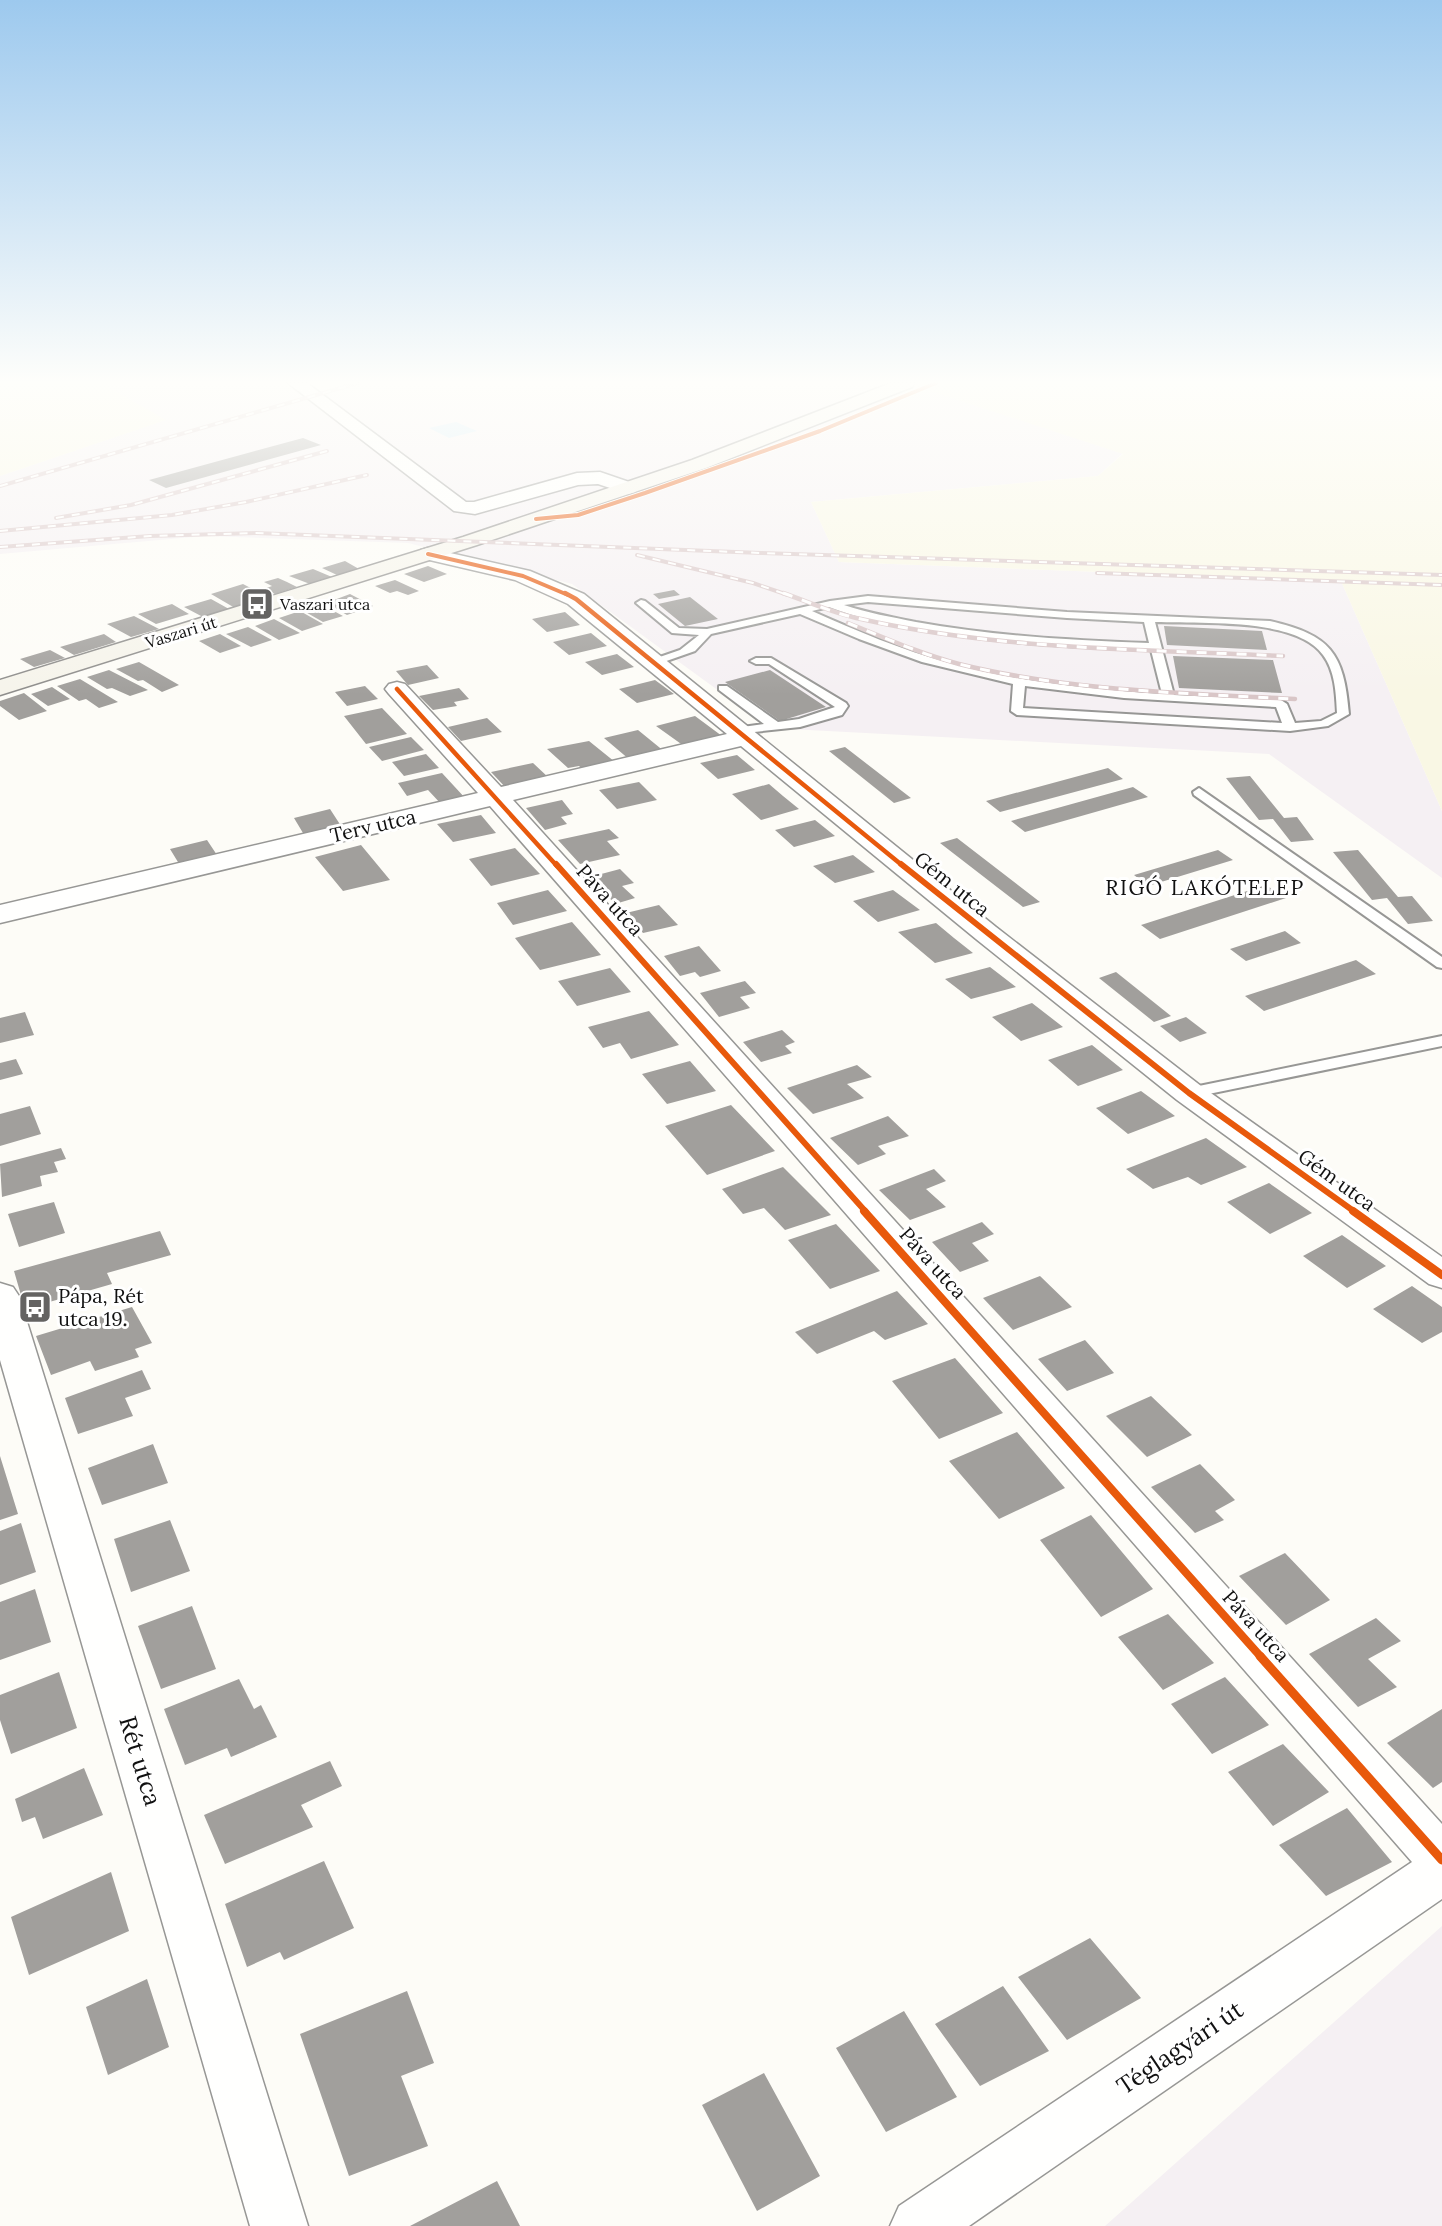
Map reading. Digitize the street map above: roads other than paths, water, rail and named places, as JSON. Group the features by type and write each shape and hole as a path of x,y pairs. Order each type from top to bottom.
{"main road":[{"name":"Vaszari út","path":"0,688 429,554 631,487"}],"street":[{"path":"434,487 461,507 475,508 549,487"},
{"name":"Gém utca","path":"429,554 511,573 555,587 576,599 986,933 1188,1093 1442,1275"},
{"name":"Páva utca","path":"397,689 496,797 1442,1860"},
{"name":"Terv utca","path":"0,914 496,797 743,734"},
{"name":"Rét utca","path":"0,1296 279,2226"},
{"name":"Téglagyári út","path":"919,2226 1442,1870"}],"lane":[{"path":"641,603 676,632 707,632 830,604 878,600 1149,620 1269,624 1296,629 1311,636 1329,652 1342,692 1343,714 1334,721 1318,726 1290,727 1017,711 1019,681"},
{"path":"830,604 879,618 987,637 1156,647"},
{"path":"802,611 872,641 924,659 1019,681 1117,695 1281,704 1290,727"},
{"path":"1149,620 1169,698"},
{"path":"655,662 689,651 701,642 707,632"},
{"path":"743,734 800,723 838,712 842,706 771,661 756,662"},
{"path":"723,688 775,726"},
{"path":"1199,792 1442,964"},
{"path":"1188,1093 1442,1041"}],"railway":[{"path":"56,518 131,505 197,487"},
{"path":"0,531 172,515 314,487"},
{"path":"0,547 150,536 256,533 761,553 1442,575"},
{"path":"637,555 753,583 788,595"},
{"path":"1097,573 1442,585"},
{"path":"783,593 851,617 965,637 1071,647 1283,656"},
{"path":"848,623 931,655 1000,673 1126,689 1295,699"}],"place":[{"name":"Vaszari utca","path":"257,604"},
{"name":"Pápa, Rét utca 19.","path":"35,1307"}],"district":[{"name":"RIGÓ LAKÓTELEP","path":"1205,888"}]}
